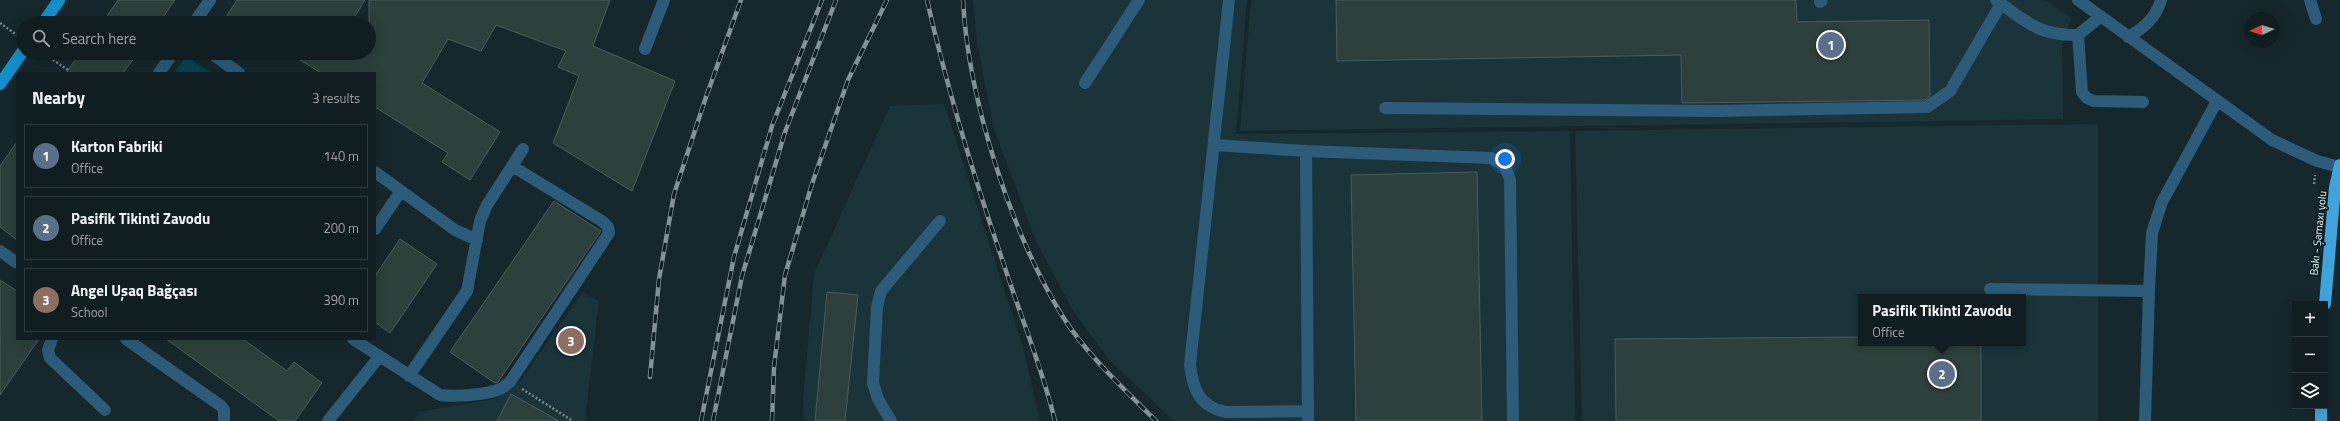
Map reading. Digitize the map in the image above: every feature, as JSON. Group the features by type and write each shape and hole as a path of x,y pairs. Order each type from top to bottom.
{"highway":[{"name":"Bakı - Şamaxı yolu","path":"2325,301 2336,187 2340,166"},
{"path":"2321,409 2321,421"}],"main road":[{"path":"48,16 59,0"},
{"path":"0,84 17,60"}],"street":[{"path":"199,16 210,0"},
{"path":"645,49 664,0"},
{"path":"1085,84 1139,0"},
{"path":"1230,0 1190,365 1192,383 1202,401 1214,409 1226,412 1308,416 1306,151"},
{"path":"2078,0 2272,140 2317,161 2340,166"},
{"path":"2128,36 2140,30 2151,20 2161,0"},
{"path":"2310,0 2316,19"},
{"path":"1385,108 1717,111 1927,107 1950,91 1999,2 2026,22 2045,32 2078,35 2100,17"},
{"path":"2078,35 2082,92 2087,98 2094,101 2143,102"},
{"path":"160,72 168,60"},
{"path":"220,60 237,72"},
{"path":"2145,421 2152,234 2156,216 2217,101"},
{"path":"1214,145 1306,151 1491,158 1504,165 1510,179 1513,421"},
{"path":"408,376 467,291 480,221 486,205 523,149"},
{"path":"354,340 408,376 440,395 448,396 501,389 510,382 609,233 608,227 602,221 512,166"},
{"path":"376,173 455,230 477,240"},
{"path":"376,228 401,191"},
{"path":"891,421 878,399 873,383 877,307 881,291 940,221"},
{"path":"0,251 16,262"},
{"path":"1990,289 2149,291"},
{"path":"52,340 48,350 50,358 105,410"},
{"path":"127,340 221,406 224,410 224,421"},
{"path":"328,421 379,357"}],"path":[{"path":"0,23 16,34"},
{"path":"53,60 68,70"},
{"path":"510,382 573,421"}],"shaded area":[{"path":"973,0 1247,0 1236,134 1570,131 1575,421 1174,421 1110,361 1073,311 1036,241 994,129 977,43"},
{"path":"1251,0 2046,0 2071,18 2062,45 2063,119 1240,131"},
{"path":"183,60 192,60 210,72 178,72 176,71"},
{"path":"944,104 1023,348 1040,421 804,421 803,399 814,274 890,106"},
{"path":"2098,124 2098,421 1582,421 1575,131"},
{"path":"583,292 599,301 586,412 587,421 414,421 419,412 494,399 510,390 519,382"}],"building":[{"path":"118,0 175,0 164,16 107,16"},
{"path":"237,0 365,0 355,16 227,16"},
{"path":"369,0 610,0 593,46 675,81 632,191 553,143 579,76 558,67 566,51 496,25 481,51 448,39 422,83 500,132 470,180 442,162 448,153 376,108 376,72 319,72 300,60 376,60 376,16 369,16"},
{"path":"1336,0 1796,0 1797,22 1929,20 1930,96 1925,100 1682,103 1681,55 1337,61"},
{"path":"75,60 133,60 124,72 67,72"},
{"path":"16,143 16,239 0,227 0,166"},
{"path":"1477,172 1482,421 1356,421 1351,175"},
{"path":"554,201 601,231 498,382 495,383 450,352"},
{"path":"400,239 437,264 390,333 376,323 376,275"},
{"path":"0,280 16,290 16,340 38,340 0,395"},
{"path":"827,292 858,295 845,421 815,421"},
{"path":"1858,337 1858,346 1981,346 1981,421 1616,421 1615,339"},
{"path":"167,340 244,340 287,371 294,362 322,383 295,421 279,421"},
{"path":"511,394 559,421 497,421"}],"railway":[{"path":"650,377 659,279 674,194 706,97 741,0"},
{"path":"701,421 734,257 772,126 822,0"},
{"path":"713,421 742,276 785,132 836,0"},
{"path":"772,421 774,367 785,275 812,184 848,80 887,0"},
{"path":"927,0 943,66 971,165 1037,361 1055,421"},
{"path":"963,0 973,79 983,122 995,164 1026,246 1063,317 1083,345 1106,371 1156,421"}],"place":[{"name":"Karton Fabriki","path":"1831,45"},
{"name":"Angel Uşaq Bağçası","path":"571,341"},
{"name":"Pasifik Tikinti Zavodu","path":"1942,374"}]}
